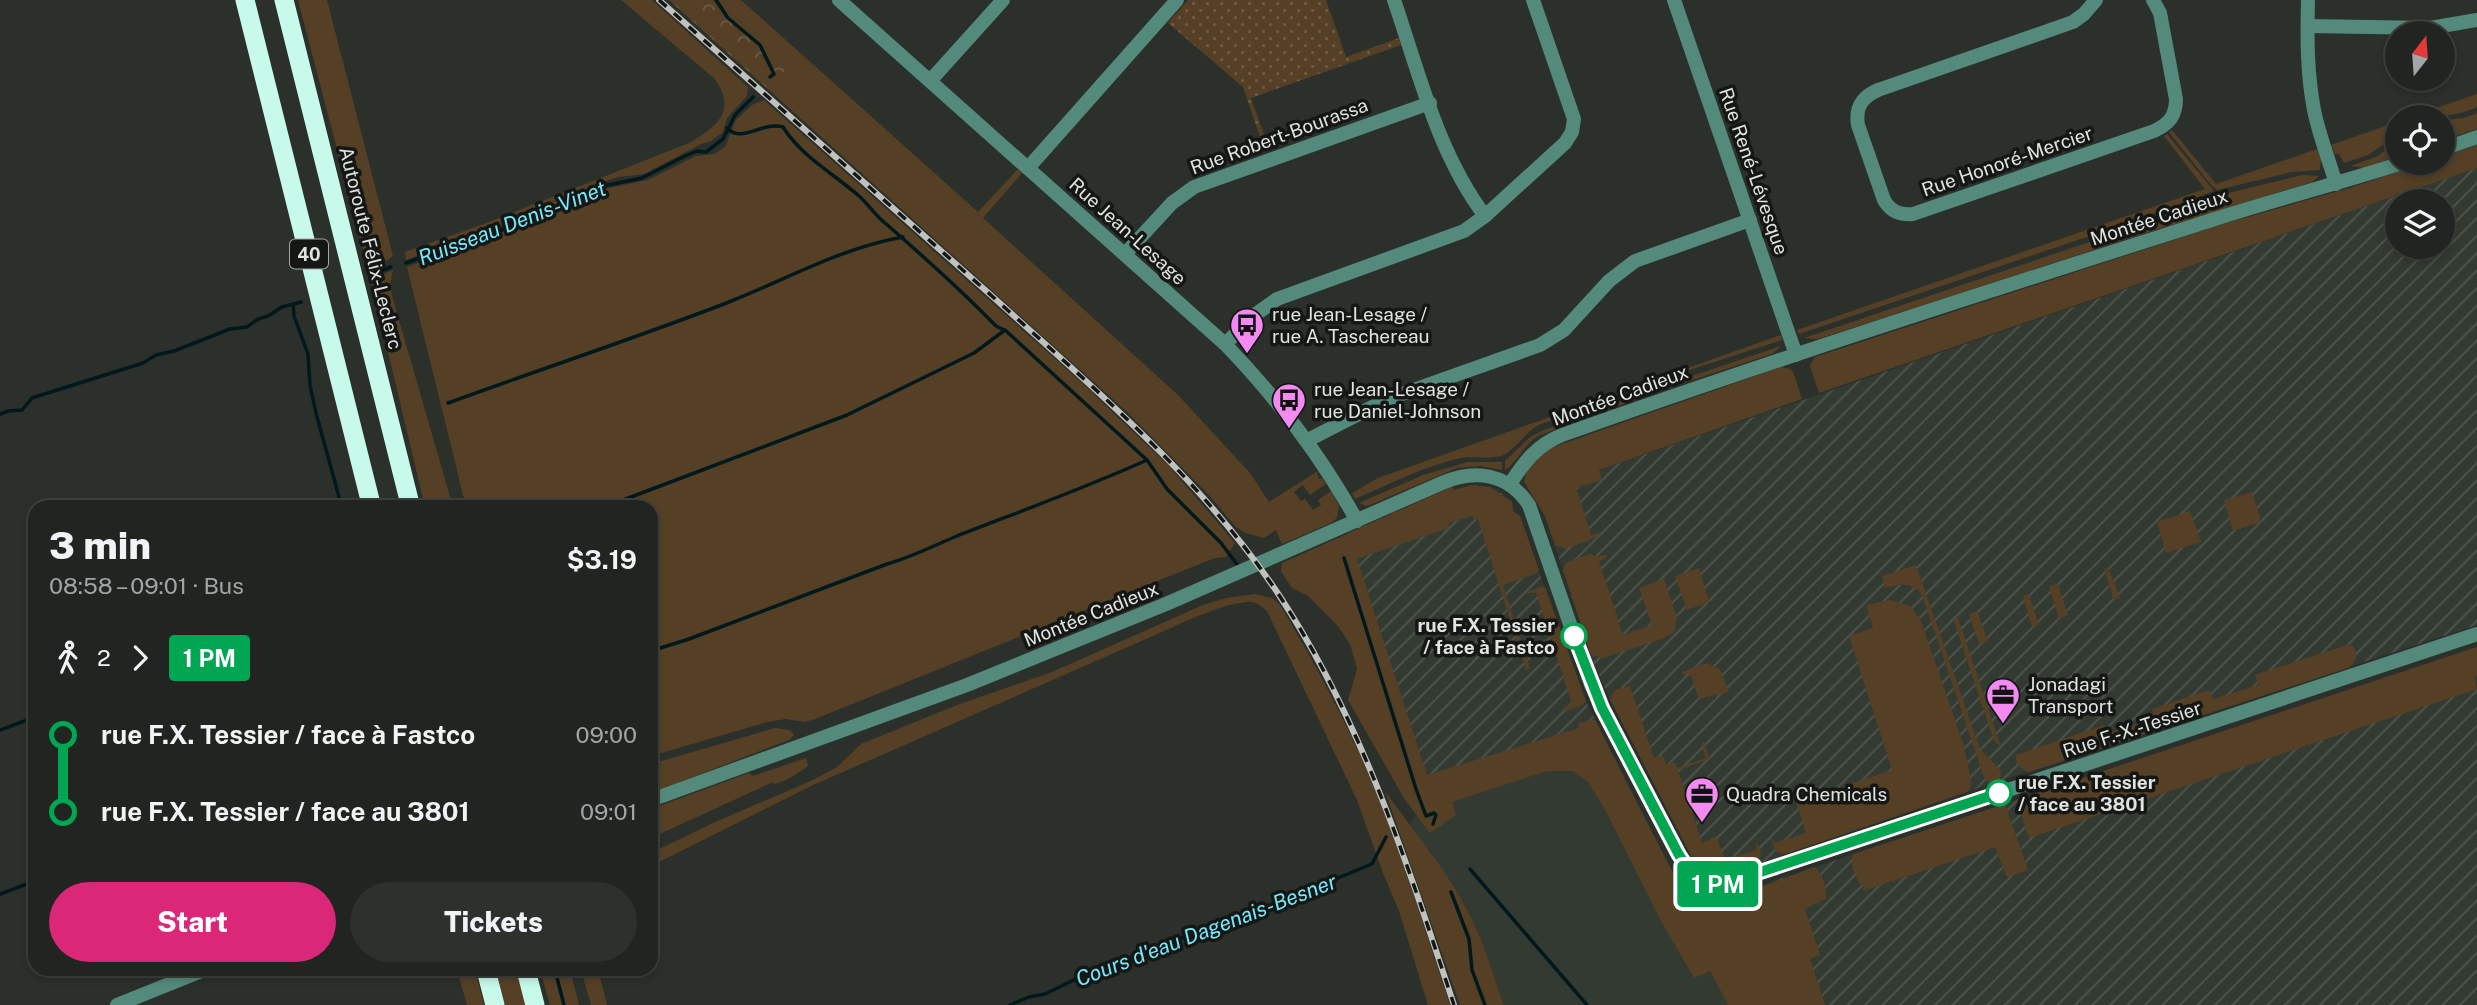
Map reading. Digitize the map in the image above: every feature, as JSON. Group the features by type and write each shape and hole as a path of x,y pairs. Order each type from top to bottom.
{"highway":[{"name":"40","path":"245,0 370,500"},
{"name":"Autoroute Félix-Leclerc","path":"284,0 409,500"},
{"path":"488,976 495,1005"},
{"path":"528,976 535,1005"}],"street":[{"name":"Rue Jean-Lesage","path":"839,0 1225,344 1308,440 1357,521"},
{"path":"930,81 1003,0"},
{"path":"1028,168 1177,0"},
{"path":"1394,0 1430,103 1460,177 1485,216"},
{"path":"1225,344 1256,314 1277,299 1457,234 1485,216 1565,143 1574,126 1572,112 1533,0"},
{"name":"Rue René-Lévesque","path":"1674,0 1796,355"},
{"name":"Rue Honoré-Mercier","path":"2096,0 2073,22 1878,90 1862,100 1857,113 1858,125 1879,188 1890,208 1902,214 1913,214 2154,131 2167,124 2174,115 2176,99 2160,13 2153,0"},
{"path":"2308,0 2309,71 2314,111 2336,184"},
{"path":"2308,26 2430,28 2477,20"},
{"name":"Rue Robert-Bourassa","path":"1125,254 1172,203 1194,187 1430,103"},
{"path":"2455,145 2477,137"},
{"name":"Montée Cadieux","path":"658,797 967,685 1166,604 1426,489 1462,476 1487,475 1510,484 1531,454 1554,438 1796,355 2217,218 2385,168"},
{"path":"1308,440 1388,399 1540,345 1564,330 1609,281 1635,261 1750,220"},
{"name":"Rue F.-X.-Tessier","path":"1510,484 1521,494 1531,510 1591,685 1602,708 1679,855 1695,877 1715,884 1737,880 2477,635"},
{"path":"117,1005 189,976"}],"shaded area":[{"path":"2477,168 2477,625 1951,797 1731,873 1716,875 1705,872 1696,865 1611,701 1593,661 1545,516 1538,504 1565,482 2385,200 2385,259 2455,259 2455,189 2416,189"},
{"path":"1471,485 1498,490 1512,502 1513,511 1520,516 1579,688 1602,733 1432,792 1348,533 1452,487 1454,490"},
{"path":"2477,647 2477,1005 1811,1005 1767,883"},
{"path":"1589,739 1728,1005 1504,1005 1479,935 1467,910 1430,851 1408,826 1432,792"}],"green space":[{"path":"298,0 327,0 393,256 373,270 376,277 393,270 390,285 392,296 451,500 423,500 367,264"},
{"path":"621,0 652,0 748,87 747,96 727,118 723,132 711,141 644,174 619,177 596,184 566,201 510,219 493,232 448,243 406,260 405,252 689,143 708,131 721,117 724,100 715,79"},
{"path":"669,0 718,0 787,68 769,90"},
{"path":"718,0 741,0 978,212 1018,169 1022,173 983,218 1178,395 1250,473 1269,502 1318,471 1319,479 1322,478 1326,484 1310,495 1303,485 1294,492 1301,501 1305,499 1313,510 1321,505 1318,500 1331,491 1339,506 1337,518 1282,544 1276,530 1264,538 1245,533 1235,526 1209,495 1126,411 769,90 787,68"},
{"path":"1188,0 1326,0 1346,57 1399,38 1401,45 1251,98 1270,151 1265,152 1243,87 1168,23"},
{"path":"2477,94 2477,107 2461,113 2455,114 2455,105 2445,105"},
{"path":"764,100 1080,381 1169,466 1235,543 1226,557 1215,558 1182,571 815,719 805,722 786,719 767,722 658,754 658,500 464,500 407,267 440,251 497,235 526,219 576,205 594,191 648,180 696,156 714,154 725,147 736,120 752,105"},
{"path":"2477,113 2477,129 2455,136 2455,119"},
{"path":"2385,126 2385,144 2368,155 2344,163 2331,145"},
{"path":"2172,130 2216,184 2317,149 2321,159 2320,170 2292,172 2217,190 2169,132"},
{"path":"2167,134 2214,191 2131,222 1799,334 1797,330 2205,189 2164,136"},
{"path":"2477,145 2477,168 2416,189 2385,189 2385,199 1819,393 1810,366 1815,357 2220,225 2389,175 2455,175 2455,153"},
{"path":"2385,151 2385,160 2364,168 2350,166 2376,157"},
{"path":"2303,175 2319,176 2312,182 1818,339 1804,338 2131,228 2220,195"},
{"path":"1781,335 1782,340 1677,374 1539,425 1501,456 1468,457 1444,462 1355,499 1352,493 1378,478"},
{"path":"1781,346 1772,354 1659,391 1540,435 1505,470 1505,461 1530,437 1544,430 1644,392"},
{"path":"1781,367 1793,372 1802,399 1599,470 1602,480 1576,488 1591,535 1597,533 1600,536 1565,549 1555,545 1545,516 1524,482 1529,468 1545,450"},
{"path":"1468,462 1502,462 1502,470 1480,466 1457,468 1372,504 1366,506 1359,503 1423,475"},
{"path":"1471,485 1489,487 1512,502 1513,511 1520,516 1539,570 1535,574 1503,585 1530,669 1526,670 1478,519 1474,520 1472,516 1449,523 1449,528 1357,559 1427,775 1579,728 1578,723 1595,720 1674,875 1689,888 1697,893 1718,897 1761,887 1815,867 1818,870 1825,886 1826,899 1805,909 1820,955 1810,959 1825,1005 1728,1005 1710,971 1694,978 1661,921 1603,806 1588,782 1573,771 1547,771 1452,802 1456,815 1430,833 1405,800 1348,700 1357,669 1350,644 1338,626 1308,596 1292,588 1281,571 1282,563 1452,487 1454,490"},
{"path":"2252,492 2261,522 2233,531 2224,500"},
{"path":"2190,511 2201,542 2166,553 2157,522"},
{"path":"1589,554 1607,555 1599,561 1623,635 1652,625 1639,588 1664,579 1677,618 1674,632 1662,639 1603,658 1591,655 1563,570 1566,563"},
{"path":"1916,565 1980,749 2001,771 2000,781 1991,784 1984,777 1922,595 1909,586 1885,588 1882,576"},
{"path":"2108,567 2120,598 2114,600 2104,569"},
{"path":"1699,568 1709,602 1687,610 1675,576"},
{"path":"2058,585 2068,615 2059,618 2049,587"},
{"path":"1545,587 1586,701 1566,711 1564,707 1572,704 1536,593 1525,593"},
{"path":"1255,594 1272,598 1280,605 1322,679 1373,786 1419,910 1450,1005 1428,1005 1399,911 1357,800 1267,611 1253,602 1227,606 1181,623 811,786 658,862 658,850 813,780 837,767 861,744 957,705 1052,672 1203,605"},
{"path":"2029,595 2039,625 2032,627 2023,597"},
{"path":"1890,600 1910,606 1921,621 1964,746 1970,789 1785,854 1776,852 1770,835 1775,843 1806,833 1796,802 1892,770 1849,636 1873,628 1866,605"},
{"path":"1977,611 1988,641 1979,644 1969,614"},
{"path":"1956,617 2001,747 1994,741 1954,621"},
{"path":"2350,644 2356,656 2354,663 2348,668 2029,772 2021,768 2016,761 2016,755 2104,725 2109,733 2155,718 2152,709 2209,690 2213,699 2259,685 2255,675"},
{"path":"2477,647 2477,689 2029,838 2016,800"},
{"path":"1707,663 1720,669 1729,692 1699,699 1690,673 1684,675 1681,672"},
{"path":"1630,686 1654,758 1663,755 1666,764 1675,762 1677,768 1706,758 1701,743 1704,742 1710,759 1678,770 1702,843 1716,836 1725,860 1756,850 1756,840 1761,855 1756,864 1725,873 1703,870 1696,865 1610,699 1615,690"},
{"path":"775,728 790,730 794,735 789,740 658,790 658,762"},
{"path":"806,758 808,766 788,779 774,784 773,782 658,835 658,806 749,773 753,776"},
{"path":"1385,791 1438,863 1466,908 1482,943 1504,1005 1460,1005"},
{"path":"2005,804 2028,870 2007,877 1995,847 1863,891 1864,887 1854,872 1853,854"},
{"path":"459,976 477,976 484,1005 467,1005"},
{"path":"498,976 520,976 527,1005 505,1005"},
{"path":"542,976 572,976 579,1005 550,1005"},
{"path":"583,976 600,976 607,1005 591,1005"}],"waterway":[{"name":"Ruisseau Denis-Vinet","path":"716,0 728,18 760,45 774,74 770,77"},
{"name":"Ruisseau Denis-Vinet","path":"406,263 475,238 497,233 523,217 580,199 593,188 642,178 697,151 706,152 723,139 735,115 753,97"},
{"path":"727,128 739,134 768,127 783,127 808,156 859,196 881,220 942,273 996,326 1004,330"},
{"path":"448,403 694,315 836,256 903,237"},
{"name":"Ruisseau Denis-Vinet","path":"375,273 391,267"},
{"name":"Ruisseau Denis-Vinet","path":"0,414 22,410 32,398 143,363 156,355 174,351 230,329 247,327 282,307 301,302"},
{"path":"293,304 294,316 308,354 310,385 316,413 340,500"},
{"path":"623,500 847,415 974,353 1005,330 1147,460 905,558 658,649"},
{"path":"1147,460 1167,489 1221,543 1239,567"},
{"path":"1344,558 1416,789 1426,816 1434,813 1436,815 1433,824"},
{"path":"0,730 28,720"},
{"name":"Cours d'eau Dagenais-Besner","path":"1010,1005 1045,994 1086,974 1102,973 1135,955 1154,951 1178,939 1313,891 1321,885 1372,864 1386,837"},
{"path":"1470,869 1587,1005"},
{"path":"0,894 28,884"},
{"path":"1451,892 1469,939 1472,970 1485,1005"},
{"path":"557,976 564,1005"}],"railway":[{"path":"659,0 1146,437 1182,474 1249,553 1279,595 1335,692 1400,846 1454,1005"}],"bus line":[{"path":"1574,636 1602,708 1679,855 1689,872 1708,883 1727,883 1999,793"}],"place":[{"name":"rue Jean-Lesage / rue A. Taschereau","path":"1247,355"},
{"name":"rue Jean-Lesage / rue Daniel-Johnson","path":"1289,430"},
{"name":"rue F.X. Tessier / face à Fastco","path":"1574,636"},
{"name":"Jonadagi Transport","path":"2003,725"},
{"name":"rue F.X. Tessier / face au 3801","path":"1999,793"},
{"name":"Quadra Chemicals","path":"1702,824"}]}
